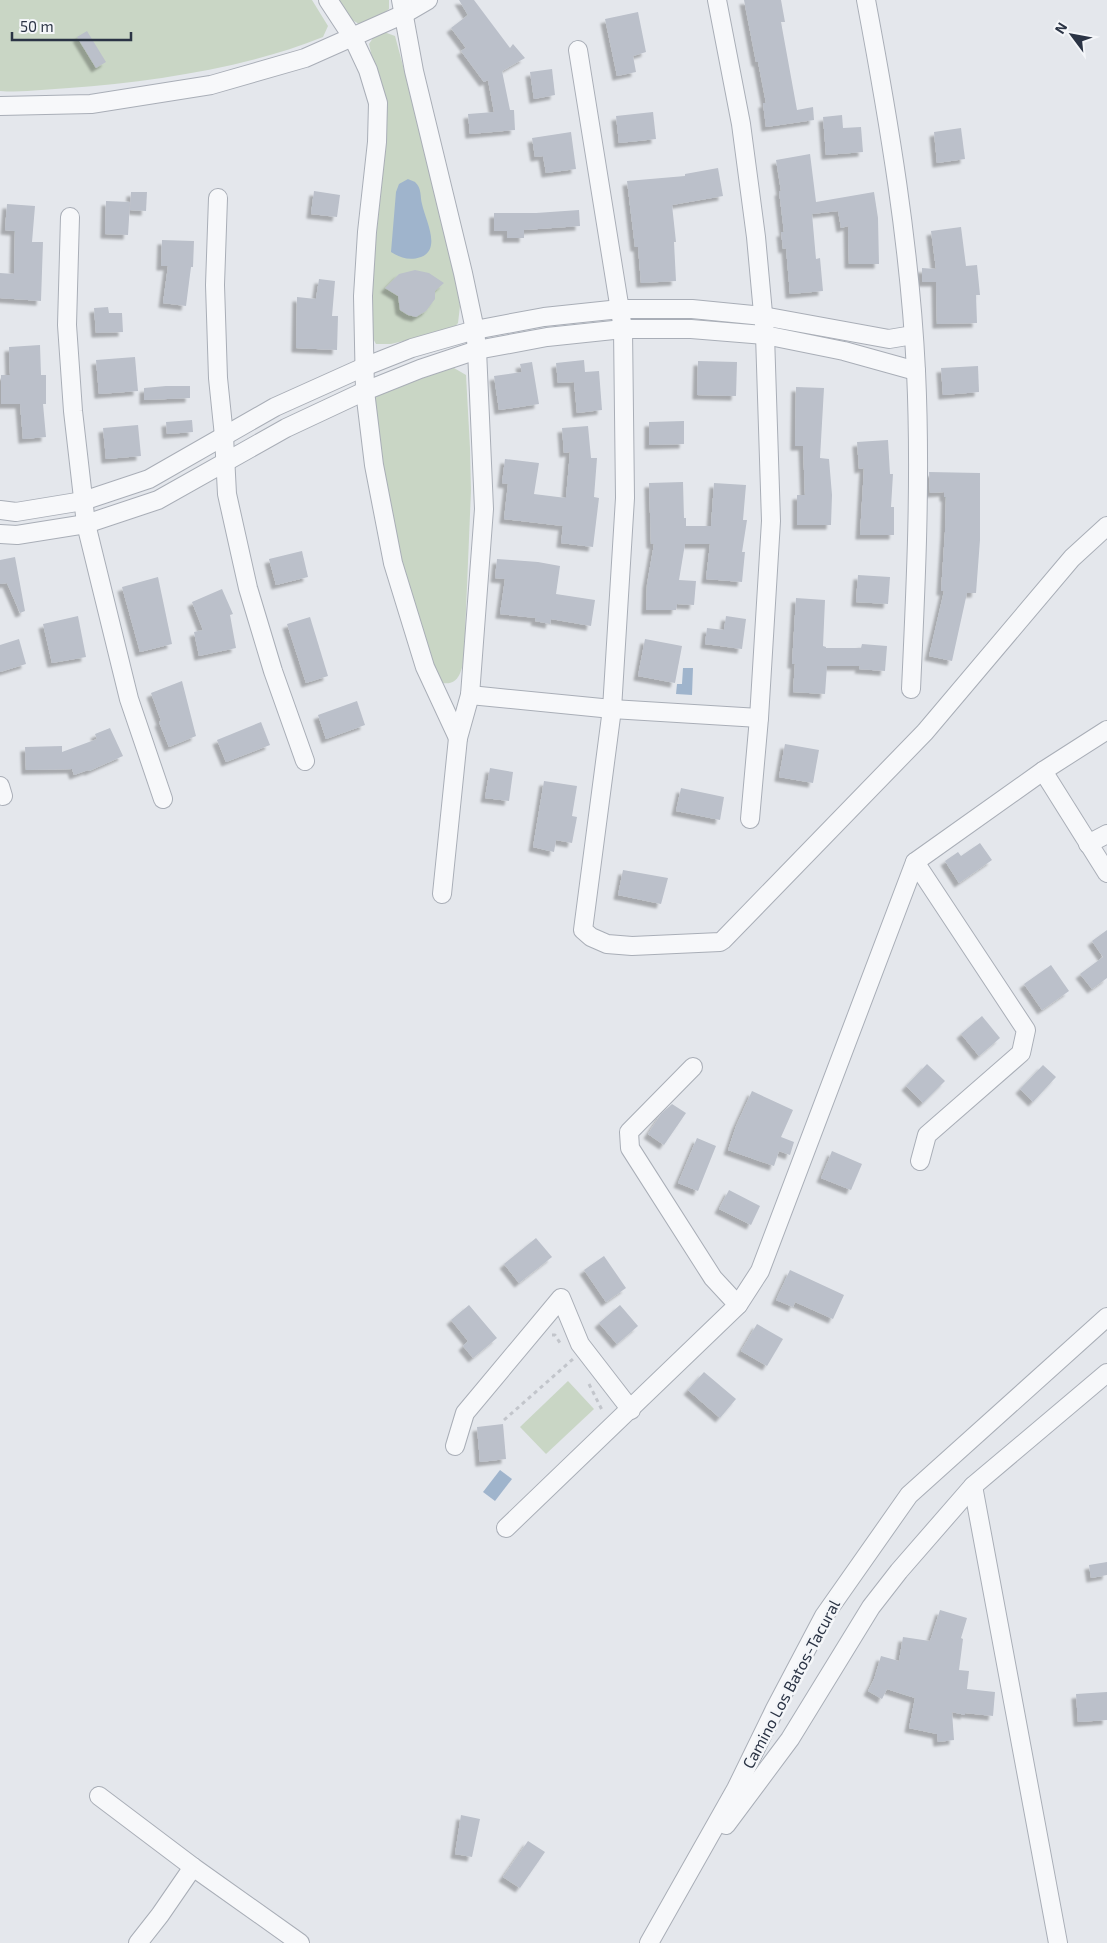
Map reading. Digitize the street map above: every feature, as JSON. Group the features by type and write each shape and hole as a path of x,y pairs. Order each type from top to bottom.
{"street":[{"path":"328,0 353,38 368,70 378,103 377,142 367,232 363,296 365,391 374,465 393,563 425,667 458,738"},
{"path":"0,106 91,104 211,85 305,58 353,38 403,7 428,0"},
{"path":"717,0 741,124 756,237 764,335 770,521 759,718 750,819"},
{"path":"866,0 887,113 906,256 916,372 918,472 911,689"},
{"path":"403,7 414,71 449,210 475,330 484,509 470,695 458,738 442,894"},
{"path":"578,50 623,329 625,498 612,709 583,930 591,937 607,944 632,946 704,941 720,942 723,940 925,732 1072,558 1107,526"},
{"path":"218,198 214,285 218,378 227,494 248,588 273,671 305,761"},
{"path":"70,217 67,325 73,410 86,524 129,699 163,799"},
{"path":"0,510 16,512 84,501 149,479 275,407 364,367 412,348 475,330 544,317 620,309 692,309 763,316 889,339 913,335"},
{"path":"0,534 17,535 86,524 158,500 286,428 365,391 420,369 477,350 547,337 623,329 691,329 764,335 844,350 916,372"},
{"path":"470,695 612,709 759,718"},
{"path":"506,1528 631,1410 738,1305 760,1271 915,862 1043,772 1107,730"},
{"path":"1043,772 1107,873"},
{"path":"1088,844 1107,834"},
{"path":"915,862 1026,1030 1021,1053 927,1135 920,1161"},
{"path":"693,1068 629,1132 630,1148 714,1278 738,1305"},
{"path":"455,1446 465,1413 561,1298 577,1354 631,1410"},
{"name":"Camino Los Batos-Tacural","path":"649,1943 736,1789 774,1709 824,1616 909,1495 1107,1317"},
{"name":"Camino Los Batos-Tacural","path":"687,1877 790,1739 872,1607 899,1571 973,1486 1107,1373"},
{"path":"973,1486 1058,1943"},
{"path":"99,1796 193,1867 300,1943"},
{"path":"138,1943 193,1867"}],"path":[{"path":"549,1334 555,1335 566,1352"},
{"path":"576,1366 577,1354"},
{"path":"504,1420 577,1354"},
{"path":"585,1379 605,1414"}],"green space":[{"path":"0,0 312,0 328,26 323,37 294,48 198,72 133,82 26,91 0,91"},
{"path":"334,0 389,0 389,9 378,17 359,24 345,16"},
{"path":"384,32 395,36 450,241 460,306 458,323 453,329 391,344 376,344 370,333 370,295 383,171 387,108 380,77 369,44 375,35"},
{"path":"454,368 466,375 471,491 464,657 459,676 456,680 442,683 438,678 412,604 399,553 381,459 375,414 375,396 440,370"},
{"path":"568,1381 594,1409 546,1454 520,1427"}],"water":[{"path":"408,179 415,182 419,187 431,233 430,247 427,253 413,259 391,252 396,192 399,184"},
{"path":"683,668 693,668 692,695 676,694 677,684 682,684"},
{"path":"500,1470 512,1479 495,1501 483,1492"}],"building":[{"path":"459,0 474,0 510,48 513,44 525,58 502,71 510,110 514,110 515,130 470,134 468,114 494,112 488,80 484,82 461,51 466,48 451,28 468,15"},
{"path":"744,0 781,0 785,22 781,22 797,110 813,107 814,120 766,127 763,103 766,103"},
{"path":"638,12 646,52 633,56 636,72 617,76 605,19"},
{"path":"87,31 106,62 96,68 77,37"},
{"path":"552,69 555,95 534,99 530,72"},
{"path":"653,112 656,139 619,143 616,116"},
{"path":"842,115 843,128 861,127 863,152 826,155 823,117"},
{"path":"961,128 965,159 937,163 934,132"},
{"path":"571,132 576,169 546,173 543,156 535,157 532,138"},
{"path":"810,154 816,202 874,192 878,218 879,264 849,264 848,226 841,228 838,211 812,214 816,259 820,258 823,291 790,294 786,248 783,249 781,232 784,232 779,191 781,191 776,160"},
{"path":"718,168 723,196 672,205 676,242 674,242 676,281 641,283 638,247 635,247 627,181 685,176 685,174"},
{"path":"314,191 340,195 337,217 311,214"},
{"path":"131,192 147,192 146,211 130,210"},
{"path":"106,201 130,202 128,235 105,234"},
{"path":"7,204 35,206 32,242 43,242 41,301 0,298 0,273 14,274 15,231 5,230"},
{"path":"579,210 580,226 524,230 524,238 507,238 507,231 494,231 494,213"},
{"path":"961,227 966,266 977,265 980,295 976,295 977,323 937,324 936,282 922,282 922,268 936,269 931,231"},
{"path":"162,240 194,241 193,267 191,267 186,306 163,303 168,266 161,266"},
{"path":"415,270 429,273 444,283 435,291 435,299 426,311 416,317 400,310 398,296 385,288 399,274"},
{"path":"319,279 335,281 332,316 338,316 337,350 296,348 297,297 316,299"},
{"path":"108,307 109,313 122,313 123,332 96,333 94,308"},
{"path":"40,345 41,375 46,375 46,404 43,404 46,437 23,439 20,404 1,404 1,375 10,375 9,347"},
{"path":"135,357 138,391 99,394 96,360"},
{"path":"584,360 585,372 599,371 602,410 577,413 574,382 558,383 556,363"},
{"path":"698,361 737,362 736,396 697,395"},
{"path":"532,362 539,404 499,410 494,376 522,372 520,364"},
{"path":"978,366 979,392 943,395 941,368"},
{"path":"190,386 190,398 144,400 144,388"},
{"path":"796,387 824,388 820,458 829,459 832,495 831,525 797,525 797,495 805,495 803,446 795,446"},
{"path":"192,420 193,432 167,434 166,422"},
{"path":"684,421 684,444 649,445 649,422"},
{"path":"138,425 141,456 106,459 103,428"},
{"path":"588,426 591,458 597,458 594,497 599,498 593,547 561,543 563,526 504,519 508,484 502,483 505,459 539,463 534,494 566,498 570,452 564,453 562,428"},
{"path":"888,440 890,474 893,474 891,507 894,507 894,535 860,535 864,468 859,469 857,442"},
{"path":"929,472 980,473 980,540 976,593 967,593 952,661 929,656 944,591 941,591 946,497 944,497 944,492 930,493"},
{"path":"683,482 686,526 711,526 714,483 746,485 743,520 747,520 742,552 745,552 742,582 706,579 710,544 685,544 679,580 696,581 694,605 677,604 676,610 646,610 647,584 654,544 651,544 649,483"},
{"path":"302,551 308,577 276,585 269,559"},
{"path":"15,557 25,611 20,613 7,583 0,584 0,560"},
{"path":"497,559 538,562 560,566 556,594 595,600 591,626 551,619 550,624 535,621 536,618 500,614 505,579 495,578"},
{"path":"858,575 890,577 888,604 856,602"},
{"path":"158,577 172,644 140,652 122,587"},
{"path":"222,589 233,614 230,615 236,648 199,656 194,632 203,630 192,602"},
{"path":"796,598 825,600 823,646 826,648 861,648 862,644 887,646 885,671 859,669 860,666 827,666 825,694 793,692 795,664 792,664"},
{"path":"78,616 86,657 52,663 43,624"},
{"path":"726,616 746,619 742,649 705,644 707,628 724,630"},
{"path":"310,617 328,676 306,683 287,624"},
{"path":"19,639 26,664 0,672 0,645"},
{"path":"645,639 682,646 675,683 638,676"},
{"path":"182,681 196,736 169,747 159,722 161,721 151,693"},
{"path":"357,701 365,725 326,739 318,715"},
{"path":"261,722 270,745 226,762 217,740"},
{"path":"110,728 123,756 89,771 74,775 72,769 26,770 25,747 62,746 62,752 97,739 95,734"},
{"path":"785,744 819,750 813,783 779,777"},
{"path":"490,768 513,772 509,801 485,798"},
{"path":"544,781 577,786 572,816 577,817 572,843 556,840 554,852 533,847"},
{"path":"681,788 724,797 720,820 676,811"},
{"path":"980,843 992,860 959,883 945,861 958,852 961,856"},
{"path":"623,870 668,878 661,904 618,895"},
{"path":"1107,930 1107,978 1092,989 1080,974 1103,957 1092,941"},
{"path":"1051,965 1069,991 1042,1010 1024,984"},
{"path":"982,1016 1000,1038 979,1056 961,1034"},
{"path":"927,1064 945,1081 923,1103 906,1086"},
{"path":"1043,1065 1056,1077 1033,1102 1020,1089"},
{"path":"752,1091 793,1110 781,1137 794,1142 790,1155 779,1151 774,1166 728,1150 736,1126"},
{"path":"672,1104 686,1113 664,1145 648,1134 661,1114"},
{"path":"697,1138 716,1146 698,1191 678,1183"},
{"path":"832,1151 862,1164 851,1190 821,1178"},
{"path":"729,1190 760,1206 751,1225 719,1209"},
{"path":"536,1238 552,1257 519,1283 504,1264"},
{"path":"604,1256 626,1288 606,1302 584,1270"},
{"path":"790,1270 844,1295 833,1319 795,1302 793,1307 776,1300"},
{"path":"469,1305 497,1338 473,1358 463,1346 468,1341 451,1320"},
{"path":"620,1305 638,1326 617,1344 599,1323"},
{"path":"757,1324 783,1339 767,1366 741,1351"},
{"path":"704,1372 736,1399 720,1418 688,1390"},
{"path":"503,1424 506,1459 480,1462 477,1427"},
{"path":"1107,1562 1107,1575 1091,1578 1089,1565"},
{"path":"940,1610 967,1618 961,1638 963,1639 959,1670 969,1671 967,1689 995,1692 993,1716 965,1713 965,1715 952,1712 954,1740 938,1742 937,1734 909,1728 915,1698 887,1689 882,1699 868,1691 881,1656 899,1661 903,1637 930,1641"},
{"path":"1107,1692 1107,1720 1078,1722 1076,1694"},
{"path":"461,1815 480,1819 472,1857 455,1854"},
{"path":"528,1841 545,1852 520,1888 503,1877"}]}
